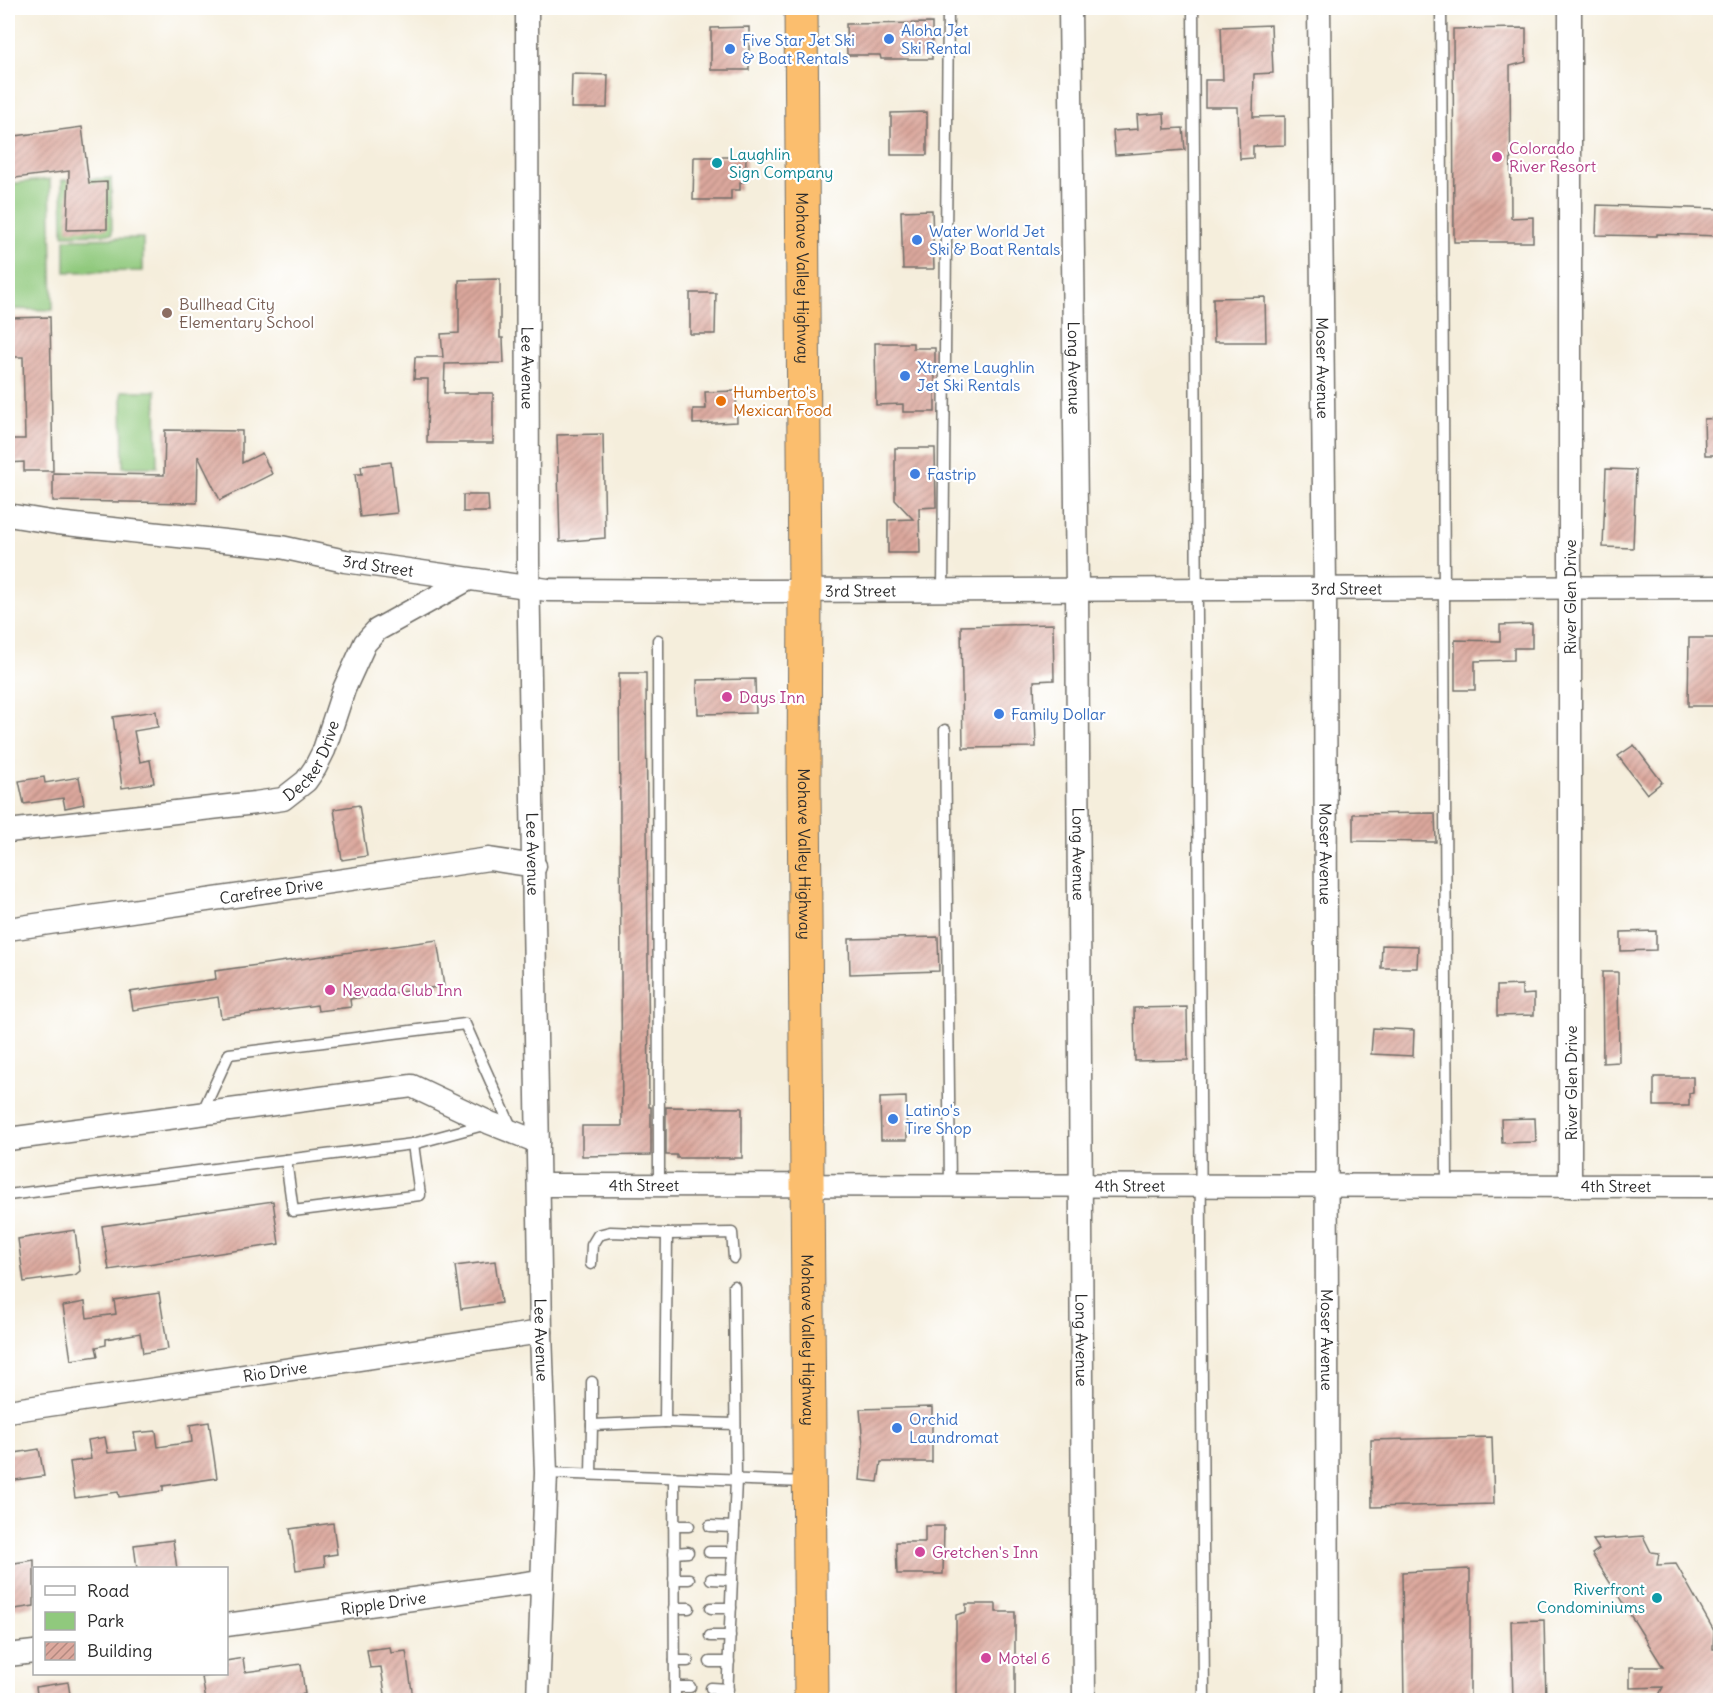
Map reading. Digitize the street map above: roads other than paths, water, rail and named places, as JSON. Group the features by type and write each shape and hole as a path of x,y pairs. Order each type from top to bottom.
{"highway":[{"name":"Mohave Valley Highway","path":"801,8 811,1701"}],"street":[{"name":"Lee Avenue","path":"527,8 529,586 541,1332 546,1473 538,1701"},
{"name":"Long Avenue","path":"1070,8 1082,1186 1084,1701"},
{"name":"Moser Avenue","path":"1319,8 1325,589 1328,1701"},
{"name":"River Glen Drive","path":"1570,8 1570,1186"},
{"name":"3rd Street","path":"8,515 57,523 281,547 345,561 548,590 1720,587"},
{"name":"Decker Drive","path":"8,831 283,799 306,781 315,768 324,750 344,689 365,643 377,630 468,580"},
{"name":"Carefree Drive","path":"8,929 489,859 535,866"},
{"path":"8,1139 412,1086 490,1123 538,1142"},
{"name":"4th Street","path":"540,1185 1720,1186"},
{"name":"Rio Drive","path":"8,1411 541,1332"},
{"name":"Ripple Drive","path":"228,1625 541,1581"},
{"path":"8,1655 33,1652"}],"lane":[{"path":"943,590 948,8"},
{"path":"1192,8 1204,1701"},
{"path":"1441,8 1447,1186"},
{"path":"658,640 659,1185"},
{"path":"945,730 950,1186"},
{"path":"201,1114 230,1054 465,1024 513,1132"},
{"path":"8,1195 413,1144 490,1123"},
{"path":"286,1160 292,1211 409,1197 420,1195 413,1144"},
{"path":"591,1264 592,1245 598,1235 610,1232 732,1233 734,1258"},
{"path":"665,1422 667,1234"},
{"path":"727,1701 736,1479 734,1286"},
{"path":"591,1382 591,1474"},
{"path":"592,1425 665,1422 735,1424"},
{"path":"546,1473 810,1482"},
{"path":"674,1477 675,1701"},
{"path":"674,1526 689,1526"},
{"path":"710,1527 734,1527"},
{"path":"674,1553 688,1552"},
{"path":"709,1552 733,1552"},
{"path":"674,1579 689,1579"},
{"path":"711,1580 732,1580"},
{"path":"674,1608 689,1608"},
{"path":"711,1608 731,1608"},
{"path":"675,1635 687,1636"},
{"path":"710,1636 730,1636"},
{"path":"675,1661 688,1662"},
{"path":"710,1662 729,1662"},
{"path":"675,1687 690,1687"},
{"path":"711,1688 728,1689"}],"place":[{"name":"Aloha Jet Ski Rental","path":"889,39"},
{"name":"Five Star Jet Ski & Boat Rentals","path":"730,49"},
{"name":"Colorado River Resort","path":"1497,157"},
{"name":"Laughlin Sign Company","path":"717,163"},
{"name":"Water World Jet Ski & Boat Rentals","path":"917,240"},
{"name":"Bullhead City Elementary School","path":"167,313"},
{"name":"Xtreme Laughlin Jet Ski Rentals","path":"905,376"},
{"name":"Humberto's Mexican Food","path":"721,401"},
{"name":"Fastrip","path":"915,474"},
{"name":"Days Inn","path":"727,697"},
{"name":"Family Dollar","path":"999,714"},
{"name":"Nevada Club Inn","path":"330,990"},
{"name":"Latino's Tire Shop","path":"893,1119"},
{"name":"Orchid Laundromat","path":"897,1428"},
{"name":"Gretchen's Inn","path":"920,1552"},
{"name":"Riverfront Condominiums","path":"1657,1598"},
{"name":"Motel 6","path":"986,1658"}]}
